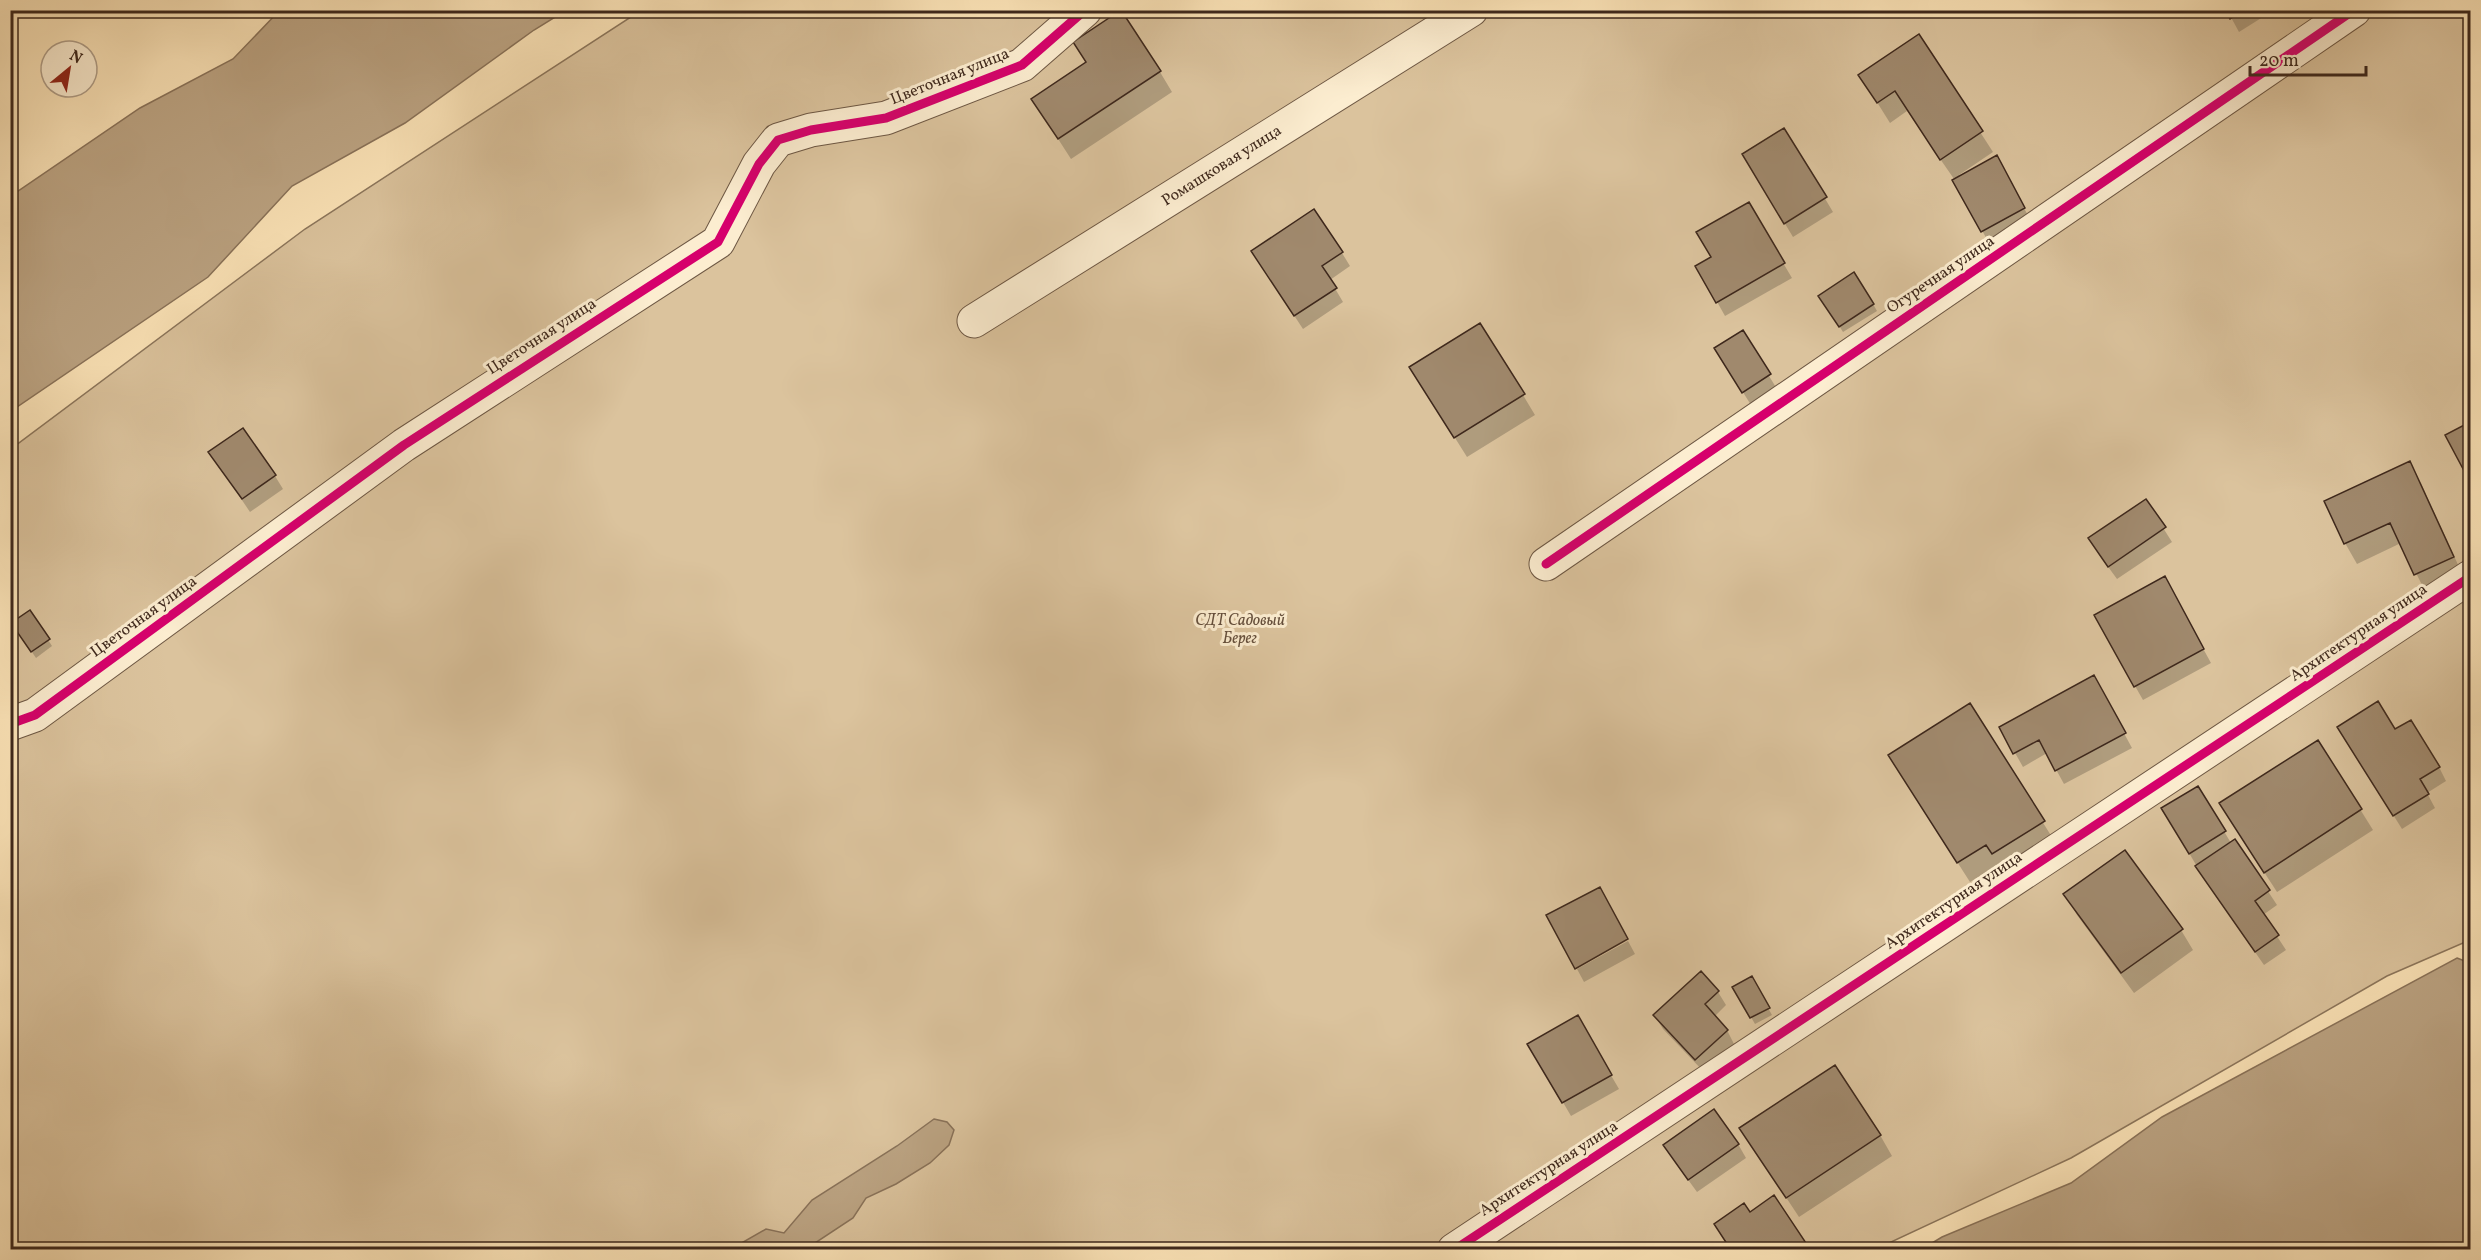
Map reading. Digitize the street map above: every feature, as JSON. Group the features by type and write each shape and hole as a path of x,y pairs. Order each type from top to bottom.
{"street":[{"name":"Цветочная улица","path":"10,724 35,715 404,444 718,242 759,164 778,140 811,130 886,118 1022,65 1085,10"},
{"name":"Ромашковая улица","path":"974,321 1471,10"},
{"name":"Огуречная улица","path":"1546,564 2354,10"},
{"name":"Архитектурная улица","path":"1454,1250 2470,577"}],"green space":[{"name":"СДТ Садовый Берег","path":"640,11 2470,11 2470,940 2387,976 2071,1158 1874,1250 11,1250 11,449 305,229"}],"shaded area":[{"path":"279,11 565,11 534,30 405,123 292,186 208,277 11,411 11,196 140,108 233,59"},
{"path":"2457,958 2470,963 2470,1249 1922,1249 1942,1237 2071,1183 2162,1117"},
{"path":"934,1119 947,1122 954,1130 949,1145 930,1163 896,1184 866,1198 853,1218 806,1249 731,1249 766,1229 784,1233 812,1200 897,1146"}],"building":[{"path":"1121,10 1161,71 1058,139 1031,99 1086,62 1073,42"},
{"path":"2225,10 2244,10 2230,19"},
{"path":"1919,34 1983,131 1940,160 1895,91 1877,103 1858,75"},
{"path":"1784,128 1827,197 1784,224 1742,154"},
{"path":"1997,155 2025,208 1981,232 1952,180"},
{"path":"1749,202 1785,263 1716,303 1695,266 1711,257 1696,232"},
{"path":"1314,209 1343,252 1322,266 1337,288 1294,316 1251,251"},
{"path":"1854,272 1874,304 1839,327 1818,296"},
{"path":"1480,323 1525,394 1454,438 1409,367"},
{"path":"1743,330 1771,374 1742,393 1714,348"},
{"path":"2470,422 2470,482 2445,435"},
{"path":"243,428 276,475 242,499 208,452"},
{"path":"2410,461 2454,557 2414,575 2390,523 2344,544 2324,501"},
{"path":"2146,499 2166,527 2108,567 2088,538"},
{"path":"2165,576 2204,649 2134,687 2094,615"},
{"path":"30,610 50,639 31,652 11,623"},
{"path":"2094,675 2126,733 2055,771 2039,740 2013,754 1999,727"},
{"path":"2378,701 2395,729 2411,720 2440,767 2420,779 2429,794 2393,816 2337,727"},
{"path":"1970,703 2045,821 1992,854 1986,845 1957,863 1888,755"},
{"path":"2318,740 2362,809 2264,873 2219,803"},
{"path":"2198,786 2226,831 2189,854 2161,808"},
{"path":"2235,839 2270,890 2255,901 2279,935 2255,952 2195,866"},
{"path":"2125,850 2183,929 2121,973 2063,894"},
{"path":"1600,887 1628,939 1575,969 1546,915"},
{"path":"1701,971 1719,991 1705,1004 1728,1030 1695,1060 1653,1015"},
{"path":"1752,976 1770,1008 1750,1018 1732,987"},
{"path":"1578,1015 1612,1075 1562,1103 1527,1044"},
{"path":"1835,1065 1881,1135 1786,1198 1739,1128"},
{"path":"1714,1109 1739,1144 1688,1180 1663,1145"},
{"path":"1774,1195 1808,1246 1802,1250 1731,1250 1714,1224 1744,1203 1750,1212"}],"cycle path":[{"path":"10,724 35,715 404,445 718,242 759,164 778,140 811,130 886,118 1022,65 1085,10"},
{"path":"1546,564 2354,10"},
{"path":"1454,1250 2470,577"}]}
